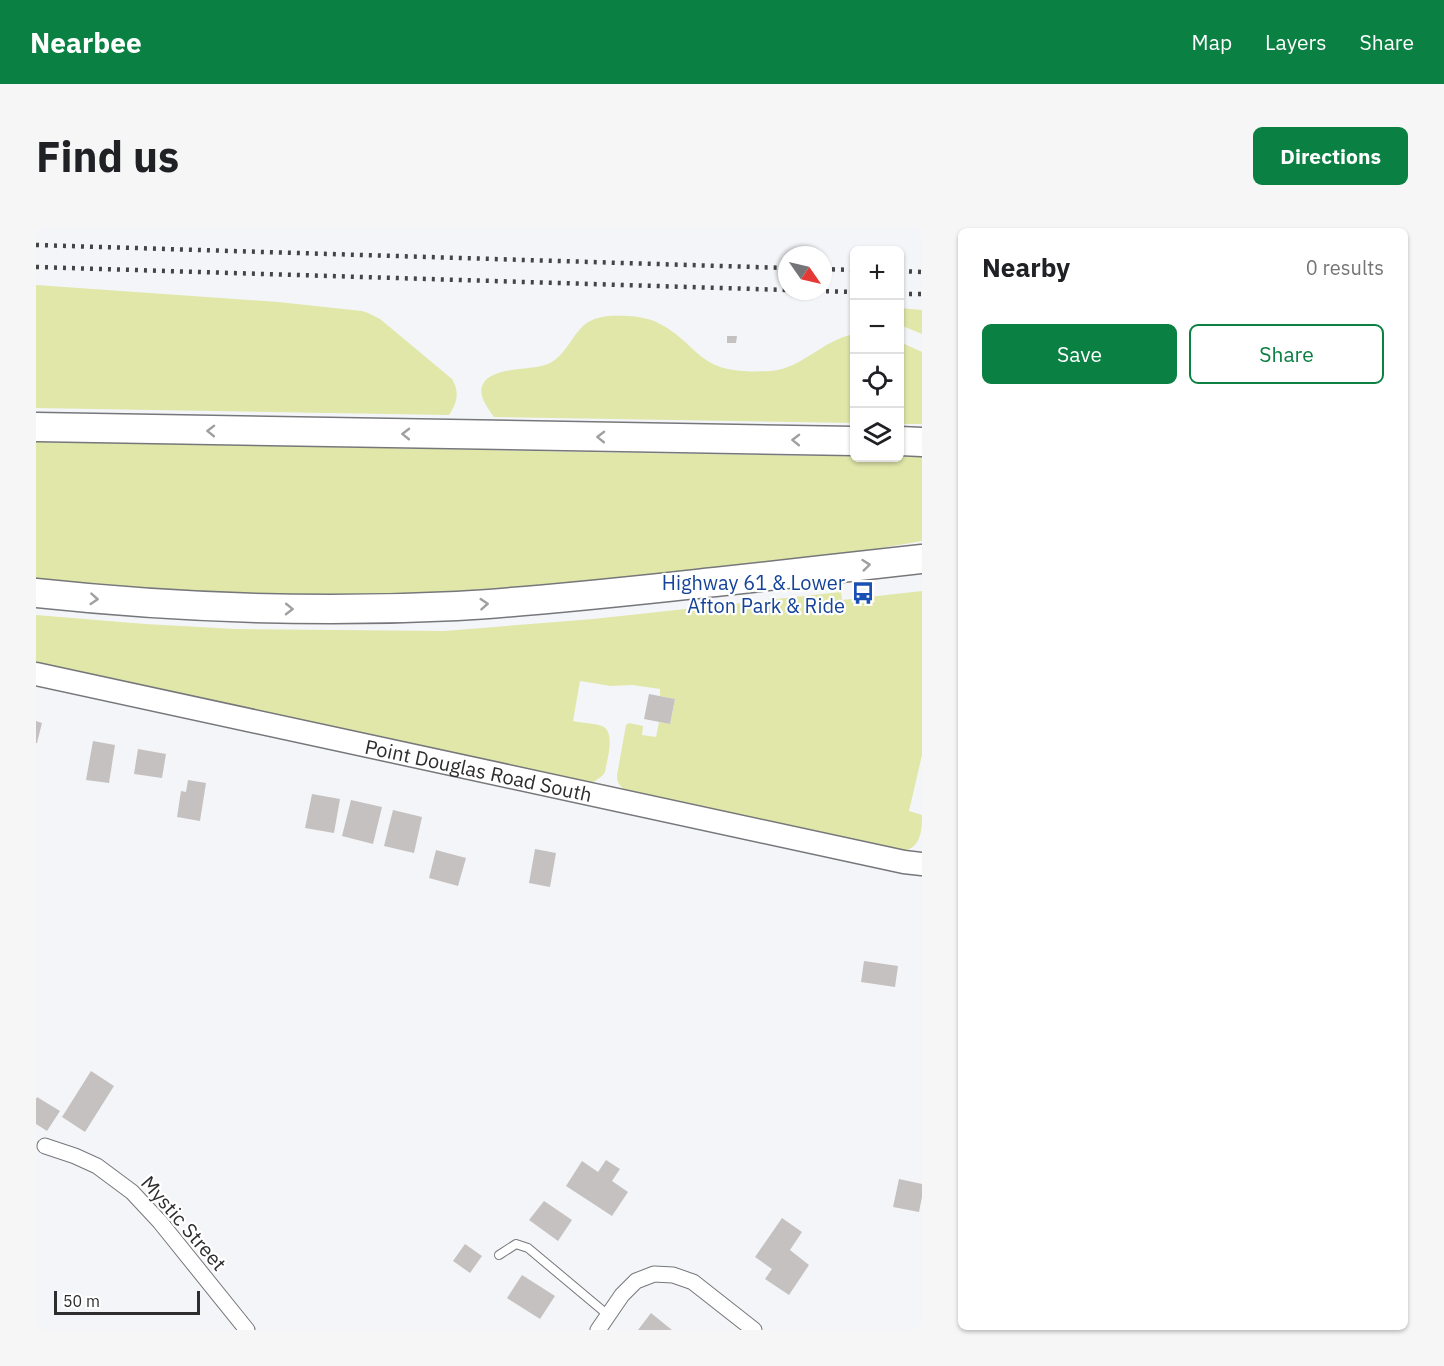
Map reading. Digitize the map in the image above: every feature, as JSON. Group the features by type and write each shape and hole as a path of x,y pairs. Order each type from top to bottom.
{"highway":[{"path":"36,427 850,441"},
{"path":"904,441 922,441"},
{"path":"36,593 215,607 323,609 427,607 610,593 922,559"}],"street":[{"name":"Point Douglas Road South","path":"36,674 904,862 922,864"},
{"name":"Mystic Street","path":"45,1146 97,1166 132,1192 160,1222 247,1330"},
{"path":"598,1330 622,1295 636,1281 654,1274 673,1275 693,1282 754,1330"}],"lane":[{"path":"499,1255 516,1244 528,1248 608,1315"}],"green space":[{"path":"36,285 278,302 362,311 380,319 452,379 457,393 456,402 449,415 36,408"},
{"path":"904,308 922,310 922,334 904,327"},
{"path":"608,316 631,316 649,319 675,333 709,362 726,369 741,371 782,369 832,342 850,335 850,423 494,417 481,393 483,384 488,378 503,372 548,364 560,355 584,325 594,319"},
{"path":"904,344 922,352 922,424 904,424"},
{"path":"36,442 850,456 850,462 904,462 904,457 922,457 922,541 846,554 616,579 435,593 344,595 228,593 36,580"},
{"path":"922,591 922,755 909,811 922,815 922,827 914,846 903,851 627,791 618,783 617,775 626,725 629,723 643,726 642,735 656,737 659,722 670,724 675,699 660,696 660,689 632,685 611,686 580,681 573,721 602,726 609,734 610,740 605,772 592,783 36,663 36,615 235,629 444,631 593,619 841,592 842,600"}],"building":[{"path":"727,336 737,336 736,343 727,343"},
{"path":"649,694 675,699 670,724 644,719"},
{"path":"36,721 42,723 37,743 36,743"},
{"path":"93,741 115,745 109,783 86,780"},
{"path":"138,749 166,754 162,778 134,774"},
{"path":"188,780 206,783 200,821 177,817 181,791 186,792"},
{"path":"312,794 340,799 334,833 305,828"},
{"path":"351,800 382,807 373,844 342,836"},
{"path":"393,810 422,817 414,853 384,846"},
{"path":"535,849 556,853 550,887 529,883"},
{"path":"436,850 466,858 458,886 429,878"},
{"path":"864,961 898,966 895,987 861,982"},
{"path":"91,1071 114,1086 85,1132 62,1117"},
{"path":"37,1097 60,1111 47,1131 36,1124"},
{"path":"606,1160 620,1169 612,1181 628,1192 612,1216 566,1186 582,1161 598,1172"},
{"path":"899,1179 922,1184 919,1212 893,1207"},
{"path":"544,1201 572,1220 558,1241 529,1220"},
{"path":"782,1218 802,1232 790,1250 809,1265 789,1295 765,1279 772,1269 755,1257"},
{"path":"465,1244 482,1256 470,1273 453,1261"},
{"path":"522,1275 555,1296 540,1319 507,1298"},
{"path":"651,1313 672,1330 638,1330"}],"railway":[{"path":"36,245 778,268"},
{"path":"36,267 778,290"},
{"path":"832,269 850,270"},
{"path":"904,271 922,272"},
{"path":"832,291 850,292"},
{"path":"904,294 922,294"}],"place":[{"name":"Highway 61 & Lower Afton Park & Ride","path":"863,593"}]}
